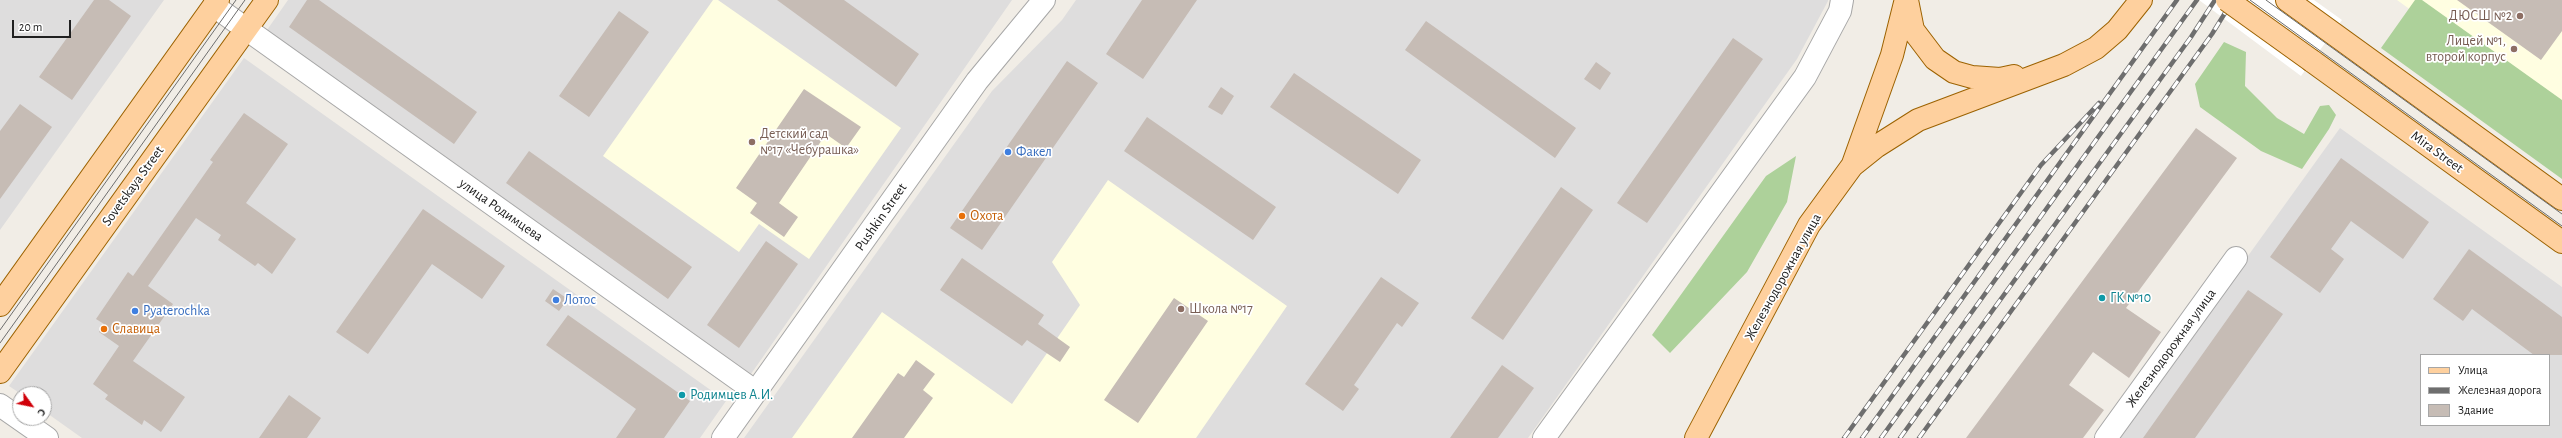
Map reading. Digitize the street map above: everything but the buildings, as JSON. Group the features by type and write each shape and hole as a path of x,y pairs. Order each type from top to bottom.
{"main road":[{"name":"Sovetskaya Street","path":"0,372 267,0"},
{"path":"1906,0 1913,30 1923,46 1935,59 1954,72 1972,77 2000,79 2064,65"},
{"path":"1852,166 1890,61 1906,0"},
{"name":"Железнодорожная улица","path":"1696,438 1809,224 1852,166 1877,146 1918,120 2064,65 2096,48 2117,30 2141,0"},
{"name":"Mira Street","path":"2227,0 2562,242"},
{"path":"2287,0 2562,199"},
{"path":"0,305 216,3"}],"street":[{"name":"Pushkin Street","path":"723,438 977,81 1044,0"},
{"path":"1544,438 1805,77 1840,11 1842,0"},
{"name":"улица Родимцева","path":"216,3 246,28 756,392"},
{"name":"Железнодорожная улица","path":"2106,438 2236,258"},
{"path":"0,405 47,438"}],"shaded area":[{"path":"0,0 164,0 0,230"},
{"path":"288,0 1012,0 751,374 267,30"},
{"name":"Детский сад №17 «Чебурашка»","path":"713,0 718,0 901,128 809,259 759,224 739,252 603,156"},
{"path":"1076,0 1828,1 1797,59 1528,438 744,438 992,91 1062,20"},
{"name":"Лицей №1, второй корпус","path":"2397,0 2562,0 2562,119 2534,99"},
{"path":"244,58 726,401 700,438 82,438 52,417 52,386 12,386 12,388 9,386"},
{"path":"2340,128 2562,287 2562,438 2117,438"},
{"name":"Школа №17","path":"1108,180 1287,306 1196,438 792,438 882,312 1012,404 1080,305 1052,262"}],"green space":[{"path":"2415,0 2422,0 2562,100 2562,179 2381,48"},
{"path":"2224,42 2246,52 2245,86 2277,118 2304,134 2320,106 2329,105 2336,115 2329,129 2302,169 2261,151 2200,107 2195,84"},
{"path":"1796,156 1787,202 1747,272 1670,353 1652,335 1766,176"}],"pier":[{"path":"2199,0 2314,0 2342,20 2301,76"}],"tram line":[{"path":"0,330 236,0"},
{"path":"0,343 245,0"},
{"path":"2250,0 2562,226"},
{"path":"2266,0 2562,214"}],"railway":[{"path":"1862,438 2177,0"},
{"path":"1881,438 2197,0"},
{"path":"1900,438 2191,37 2215,0"},
{"path":"1919,438 2212,34 2233,0"},
{"path":"1844,438 2041,165 2099,103"}],"place":[{"name":"ДЮСШ №2","path":"2520,16"},
{"name":"Лицей №1, второй корпус","path":"2514,49"},
{"name":"Детский сад №17 «Чебурашка»","path":"752,142"},
{"name":"Факел","path":"1008,152"},
{"name":"Охота","path":"962,216"},
{"name":"ГК №10","path":"2102,298"},
{"name":"Лотос","path":"556,300"},
{"name":"Школа №17","path":"1181,309"},
{"name":"Pyaterochka","path":"135,311"},
{"name":"Славица","path":"104,329"},
{"name":"Родимцев А.И.","path":"682,395"}]}
